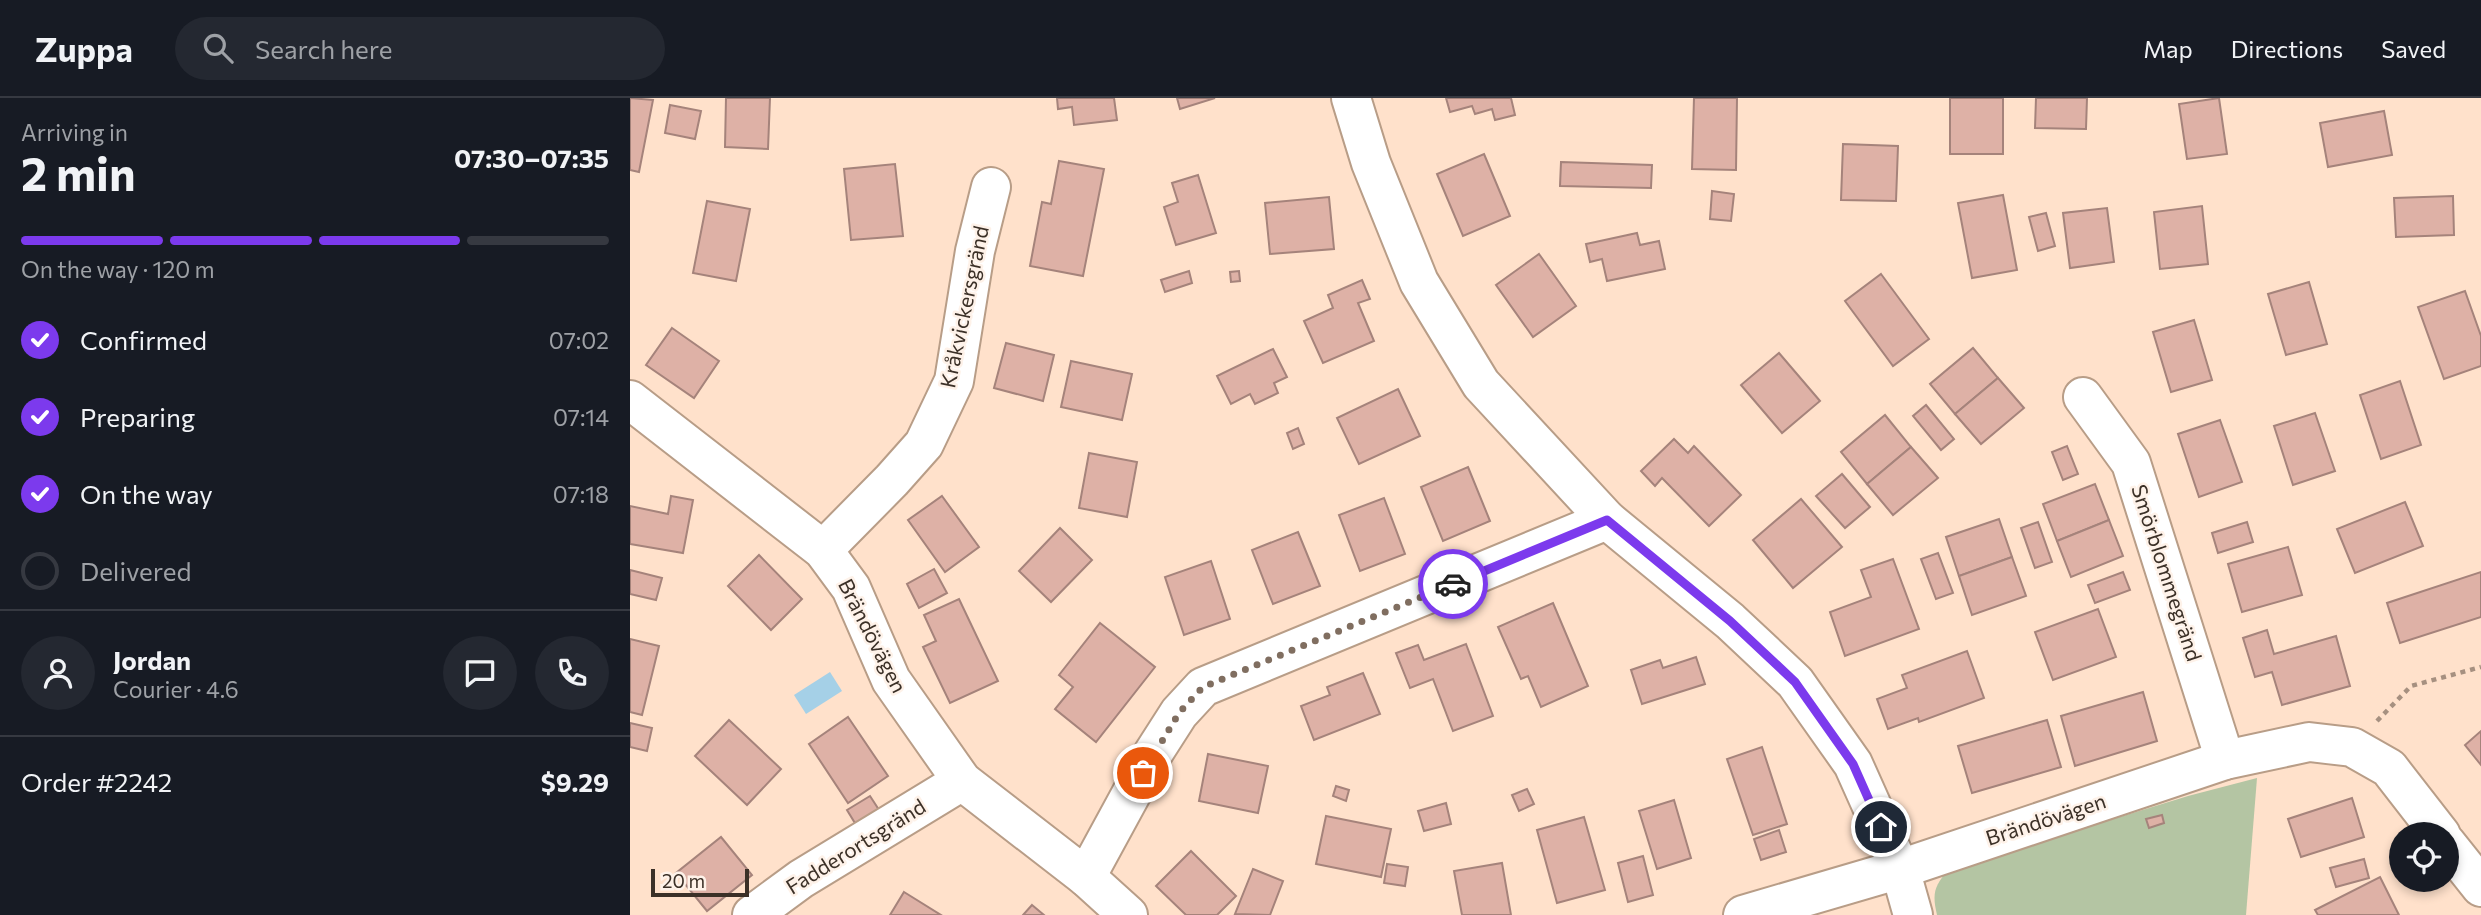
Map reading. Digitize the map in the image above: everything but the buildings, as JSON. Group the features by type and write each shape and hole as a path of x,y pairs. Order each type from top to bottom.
{"street":[{"path":"1351,98 1371,163 1419,282 1481,384 1607,520 1730,621 1795,682 1853,764 1900,869 1913,915"},
{"name":"Kråkvickersgränd","path":"823,550 924,444 954,381 975,251 991,187"},
{"name":"Smörblommegränd","path":"2083,397 2131,463 2225,760"},
{"name":"Brändövägen","path":"630,400 823,550 851,588 891,680 962,781 1086,877 1128,915"},
{"path":"1086,877 1154,752 1179,713 1203,687 1607,520"},
{"name":"Brändövägen","path":"1743,915 1900,869 2225,760 2309,742 2352,747 2389,768 2431,822"},
{"name":"Fadderortsgränd","path":"752,915 801,879 962,781"},
{"path":"2459,859 2481,887"}],"path":[{"path":"2352,747 2411,685 2481,667"}],"green space":[{"path":"2257,778 2246,915 1937,915 1935,891 1948,870 2188,796"}],"water":[{"path":"830,672 842,691 806,714 794,695"}],"way so far":[{"path":"1143,773 1179,713 1203,687 1453,584"}],"route":[{"path":"1453,584 1607,520 1730,621 1795,682 1853,764 1881,827"}]}
